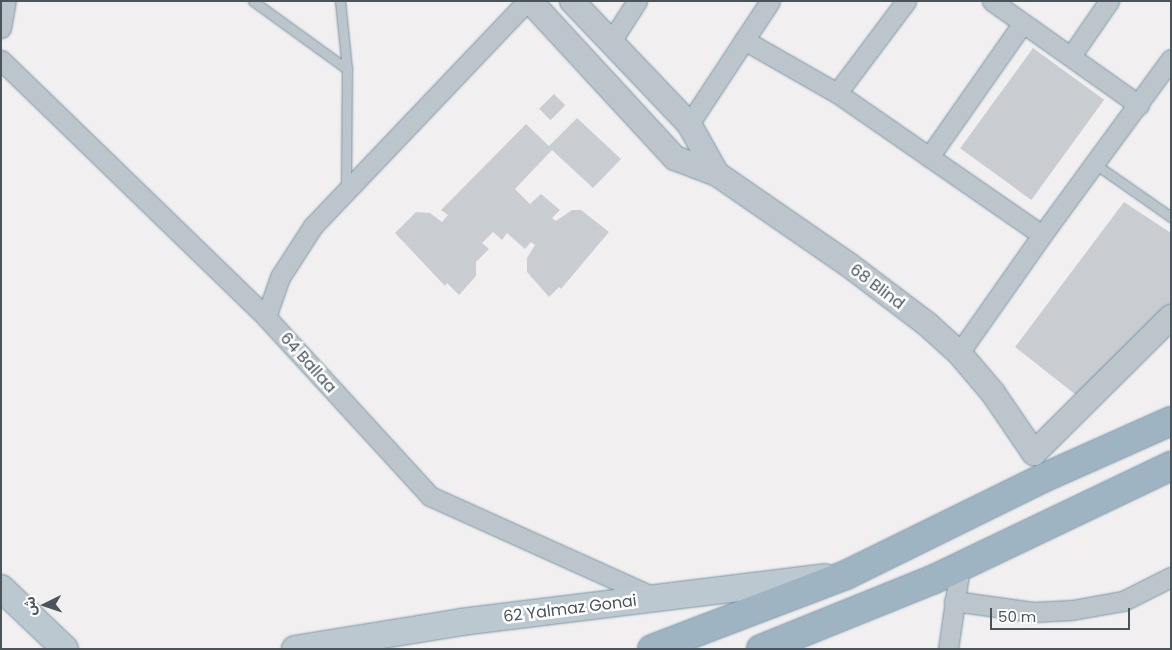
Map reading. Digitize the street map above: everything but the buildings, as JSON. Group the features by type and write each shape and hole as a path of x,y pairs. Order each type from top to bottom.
{"highway":[{"path":"652,649 846,575 1038,466 1171,421"},
{"path":"760,649 874,605 960,567 1171,466"}],"main road":[{"name":"62 Yalmaz Gonai","path":"295,649 461,622 846,575"},
{"path":"1,588 65,649"}],"street":[{"path":"1,28 6,1"},
{"path":"266,317 280,277 295,251 313,226 529,1 675,158 717,174"},
{"name":"68 Blind","path":"572,1 689,124 717,174 848,265 927,324 959,353 993,393 1038,466"},
{"path":"610,43 637,1"},
{"path":"689,124 770,1"},
{"path":"837,93 906,1"},
{"path":"992,1 1139,105"},
{"path":"1072,56 1109,1"},
{"path":"929,157 1022,24"},
{"path":"744,40 837,93 1042,235"},
{"path":"959,353 1042,235 1171,59"},
{"name":"64 Ballaa","path":"1,60 266,317 430,496 657,598"},
{"path":"1038,466 1171,317"},
{"path":"948,649 960,567"},
{"path":"954,601 1033,612 1072,610 1123,601 1171,576"}],"lane":[{"path":"253,1 347,69"},
{"path":"340,1 347,69 346,191"},
{"path":"1095,164 1171,217"}]}
